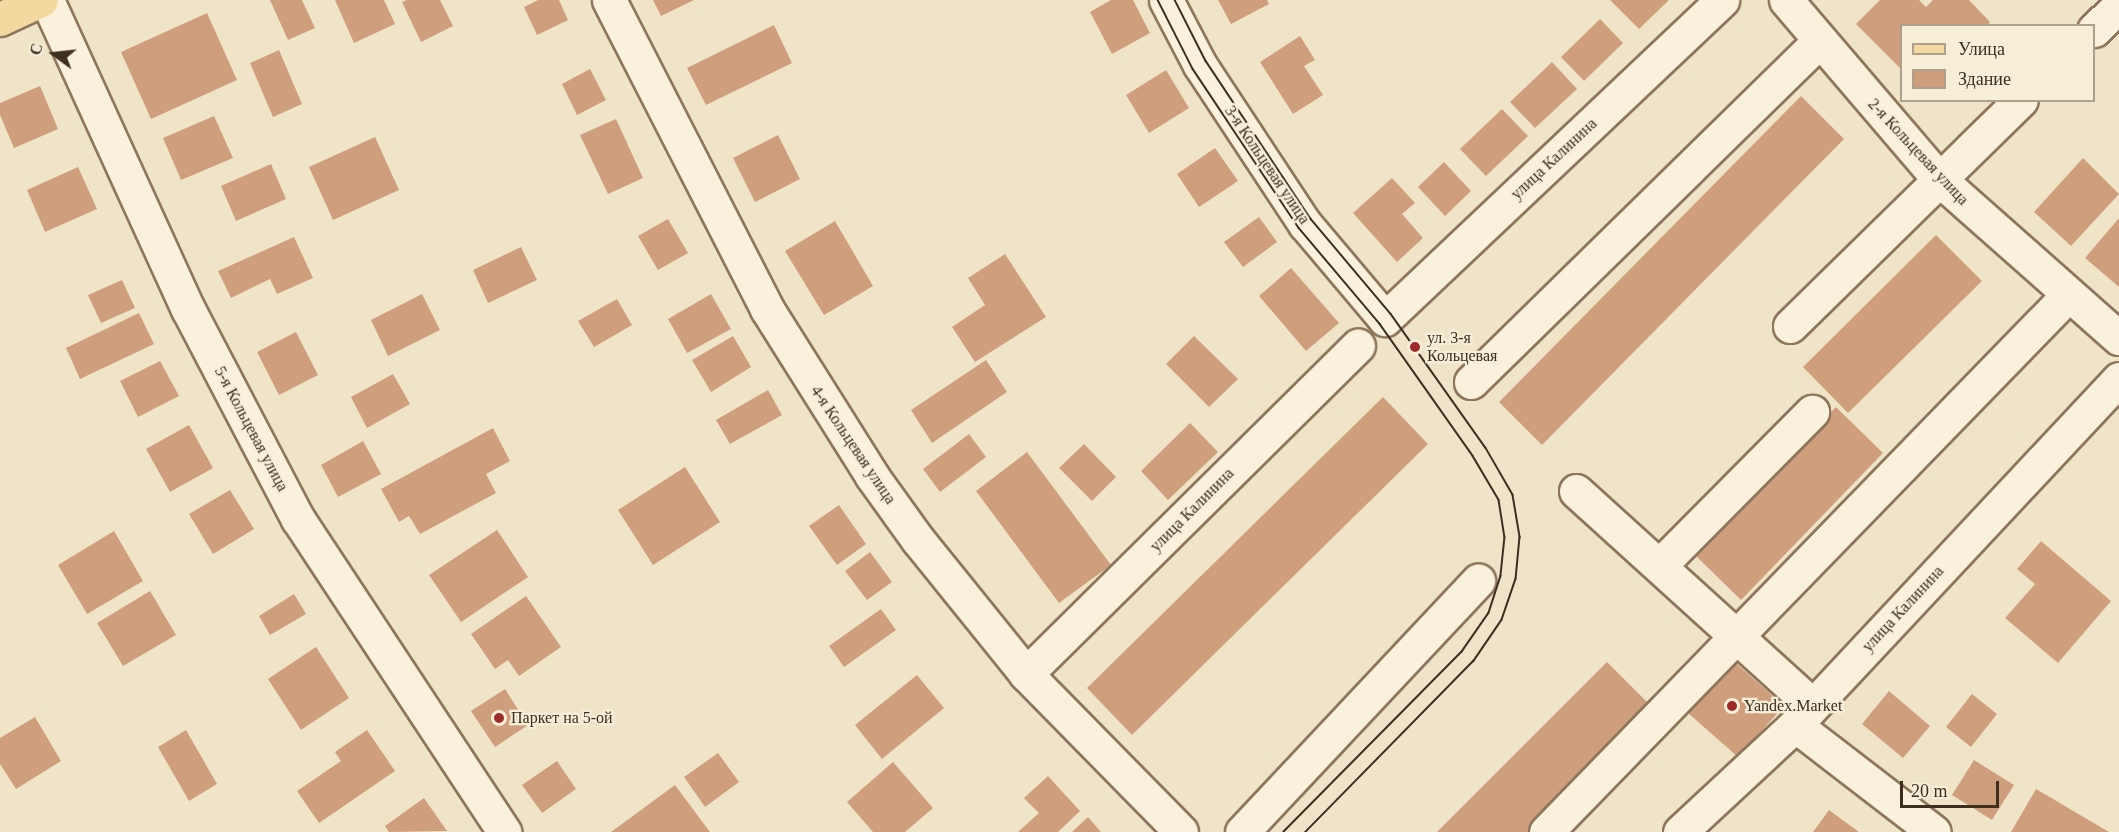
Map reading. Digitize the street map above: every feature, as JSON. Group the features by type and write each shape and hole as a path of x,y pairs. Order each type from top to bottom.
{"main road":[{"path":"0,19 40,0"}],"street":[{"name":"5-я Кольцевая улица","path":"47,0 188,309 298,519 504,832"},
{"name":"4-я Кольцевая улица","path":"609,0 730,242 823,403 918,540 1026,674 1181,832"},
{"name":"3-я Кольцевая улица","path":"1166,0 1200,65 1305,224 1385,318"},
{"name":"улица Калинина","path":"1385,318 1722,0"},
{"name":"2-я Кольцевая улица","path":"1786,0 1818,42 1939,179 2068,296 2119,338"},
{"path":"2095,29 2119,6"},
{"path":"1471,382 1818,42"},
{"path":"1790,326 2019,102"},
{"path":"1546,832 1735,635 2068,296"},
{"name":"улица Калинина","path":"1026,674 1358,346"},
{"name":"улица Калинина","path":"1680,832 1804,715 2119,379"},
{"path":"1660,565 1812,412"},
{"path":"1576,490 1735,635 1804,715 1934,832"},
{"path":"1242,832 1478,581"}],"building":[{"path":"270,0 302,0 315,28 288,40"},
{"path":"335,0 384,0 395,24 354,43"},
{"path":"440,0 453,26 421,42 402,2"},
{"path":"538,0 559,0 568,20 537,35 524,7"},
{"path":"653,0 694,0 661,16"},
{"path":"1111,0 1133,0 1150,33 1112,54 1090,12"},
{"path":"1218,0 1267,0 1269,4 1231,24"},
{"path":"1610,0 1669,0 1639,29"},
{"path":"1880,0 1919,0 1926,7 1933,0 1969,0 1990,22 1988,24 1900,24 1900,68 1856,24"},
{"path":"207,13 237,80 151,119 121,52"},
{"path":"1600,19 1623,43 1584,81 1561,57"},
{"path":"774,25 792,63 706,105 687,68"},
{"path":"1300,36 1315,60 1304,66 1323,95 1293,114 1260,62"},
{"path":"279,50 302,104 273,117 250,63"},
{"path":"1552,62 1577,89 1535,128 1510,102"},
{"path":"590,69 606,100 577,115 562,84"},
{"path":"1166,70 1189,108 1149,133 1126,95"},
{"path":"40,86 58,129 14,148 0,115 0,103"},
{"path":"1801,96 1844,139 1542,445 1499,402"},
{"path":"1502,109 1528,136 1486,176 1460,149"},
{"path":"214,116 233,158 181,180 163,138"},
{"path":"616,119 643,178 608,194 580,135"},
{"path":"778,135 800,179 755,202 733,158"},
{"path":"375,137 399,190 333,220 309,167"},
{"path":"1215,148 1238,181 1199,207 1177,174"},
{"path":"2083,158 2119,194 2071,246 2034,212"},
{"path":"1444,162 1471,191 1445,216 1418,187"},
{"path":"271,164 286,199 236,221 221,186"},
{"path":"78,167 97,209 45,232 27,190"},
{"path":"1392,178 1415,203 1402,214 1423,238 1397,262 1353,213"},
{"path":"1259,217 1277,242 1243,267 1224,242"},
{"path":"2119,218 2119,287 2085,258"},
{"path":"668,219 688,253 658,270 638,236"},
{"path":"835,221 873,286 824,315 785,251"},
{"path":"1936,235 1982,281 1848,413 1803,367"},
{"path":"294,237 313,278 277,294 270,279 231,298 218,271"},
{"path":"521,247 537,280 488,303 473,270"},
{"path":"1005,254 1046,317 975,362 952,327 985,305 968,278"},
{"path":"1291,268 1339,323 1306,351 1259,296"},
{"path":"122,280 135,308 101,323 88,295"},
{"path":"422,294 440,330 388,356 371,320"},
{"path":"711,294 731,329 687,353 668,319"},
{"path":"617,299 632,325 594,347 578,321"},
{"path":"139,313 154,344 80,379 66,348"},
{"path":"296,332 318,375 279,395 257,352"},
{"path":"733,336 751,367 711,392 692,360"},
{"path":"1194,336 1238,379 1209,407 1166,364"},
{"path":"986,360 1007,392 932,443 911,410"},
{"path":"160,361 179,396 138,417 120,381"},
{"path":"393,374 410,404 367,428 351,397"},
{"path":"768,390 782,415 730,444 716,420"},
{"path":"1383,397 1428,444 1132,735 1087,688"},
{"path":"1836,407 1883,453 1741,600 1694,554"},
{"path":"1190,423 1218,452 1168,500 1141,471"},
{"path":"189,425 213,468 170,492 146,449"},
{"path":"493,428 510,461 486,474 496,493 420,534 409,516 399,522 381,489"},
{"path":"969,434 986,457 940,492 923,469"},
{"path":"363,441 381,474 338,497 321,465"},
{"path":"1084,444 1116,477 1092,501 1059,468"},
{"path":"1027,452 1111,565 1059,603 976,491"},
{"path":"685,467 720,522 653,565 618,510"},
{"path":"230,490 254,529 213,554 189,514"},
{"path":"839,505 866,544 837,565 809,526"},
{"path":"497,530 528,577 461,622 429,575"},
{"path":"114,531 143,581 87,614 58,565"},
{"path":"2041,541 2111,601 2058,663 2005,618 2035,584 2017,569"},
{"path":"870,552 892,582 867,600 845,571"},
{"path":"150,591 176,635 123,666 97,623"},
{"path":"294,594 306,614 270,635 259,616"},
{"path":"526,596 561,647 519,676 508,660 495,669 471,634"},
{"path":"881,609 896,630 844,667 829,646"},
{"path":"316,647 349,698 301,730 268,679"},
{"name":"Yandex.Market","path":"1727,655 1784,706 1738,757 1680,706"},
{"path":"1607,662 1654,709 1532,832 1437,832"},
{"path":"917,675 944,708 882,759 855,725"},
{"name":"Паркет на 5-ой","path":"505,689 528,725 495,747 471,711"},
{"path":"1889,691 1930,726 1903,758 1862,724"},
{"path":"1972,694 1997,714 1971,747 1946,727"},
{"path":"35,717 61,761 16,789 0,764 0,738"},
{"path":"186,730 217,784 189,801 158,747"},
{"path":"367,730 395,771 319,823 297,791 341,761 335,752"},
{"path":"718,753 739,782 705,807 684,777"},
{"path":"1974,760 2014,785 1992,820 1952,795"},
{"path":"557,761 576,789 542,813 522,785"},
{"path":"893,762 933,808 905,832 873,832 847,802"},
{"path":"1048,776 1080,811 1058,832 1018,832 1039,813 1024,798"},
{"path":"675,785 710,832 611,832"},
{"path":"2036,789 2109,832 2011,832"},
{"path":"424,798 447,831 389,832 385,826"},
{"path":"1829,810 1859,832 1813,832"},
{"path":"1088,817 1101,832 1072,832"}],"tram line":[{"path":"1158,0 1193,69 1299,228 1380,324 1473,456 1499,500 1505,537 1501,576 1489,613 1462,652 1284,832"},
{"path":"1175,0 1206,61 1311,219 1391,314 1486,448 1513,495 1520,537 1516,579 1502,620 1474,661 1306,832"}],"place":[{"name":"ул. 3-я Кольцевая","path":"1415,347"},
{"name":"Yandex.Market","path":"1732,706"},
{"name":"Паркет на 5-ой","path":"499,718"}]}
